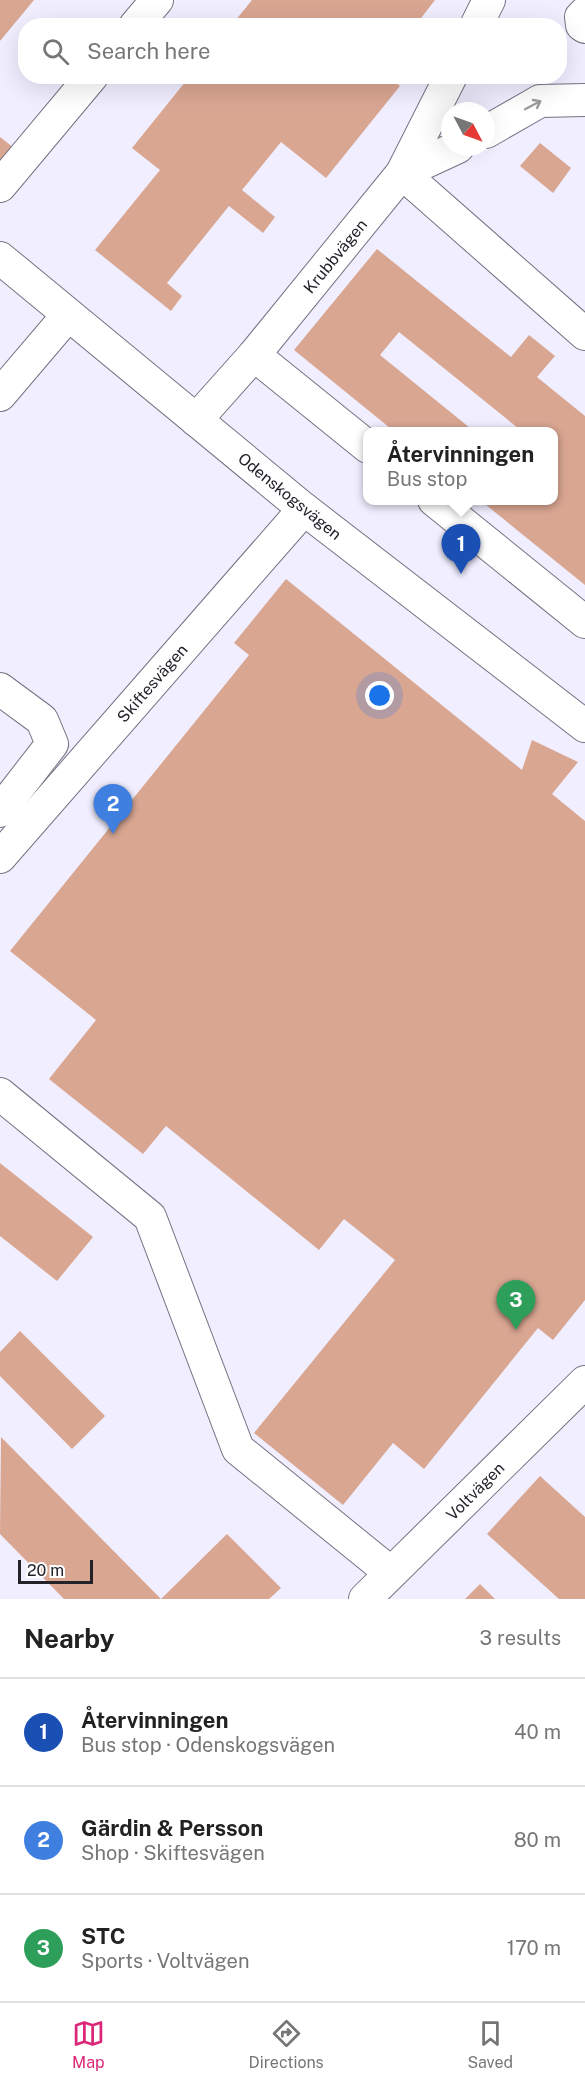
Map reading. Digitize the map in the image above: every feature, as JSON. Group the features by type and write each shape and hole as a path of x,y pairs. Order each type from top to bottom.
{"street":[{"path":"142,18 157,0"},
{"path":"480,18 489,0"},
{"path":"585,13 581,17 582,25 585,27"},
{"path":"0,186 85,84"},
{"name":"Krubbvägen","path":"196,420 254,355 402,173 447,84"},
{"path":"495,127 540,100 585,100"},
{"path":"441,155 402,173 585,334"},
{"name":"Odenskogsvägen","path":"0,258 304,509 582,717"},
{"path":"0,395 68,315"},
{"path":"254,355 363,443"},
{"path":"439,505 585,622"},
{"name":"Skiftesvägen","path":"0,857 304,509"},
{"path":"0,689 42,720 52,744 0,811"},
{"path":"0,1094 150,1217 238,1449 391,1573"},
{"name":"Voltvägen","path":"365,1599 585,1382"}],"building":[{"path":"0,0 34,0 18,18 0,41"},
{"path":"252,0 435,0 421,18 237,18"},
{"path":"184,84 398,84 400,86 326,178 281,142 242,190 275,217 263,233 229,206 167,283 182,296 171,311 95,250 160,170 132,148"},
{"path":"0,137 14,148 0,165"},
{"path":"540,143 571,168 553,193 520,166"},
{"path":"377,249 511,357 529,335 555,356 537,377 585,416 585,585 486,505 558,505 558,427 517,427 399,332 380,355 469,427 389,427 294,350"},
{"path":"286,579 522,770 532,740 578,762 552,794 585,821 585,1300 553,1340 538,1328 424,1469 393,1443 343,1505 254,1433 395,1260 344,1219 319,1250 166,1126 143,1154 49,1079 96,1020 10,951 249,655 234,643"},
{"path":"0,1163 93,1237 57,1281 0,1236"},
{"path":"20,1331 105,1416 72,1449 0,1376 0,1352"},
{"path":"1,1437 161,1599 64,1599 0,1534"},
{"path":"540,1476 585,1517 585,1599 559,1599 487,1534"},
{"path":"227,1534 281,1588 269,1599 161,1599"},
{"path":"480,1584 495,1599 465,1599"}],"place":[{"name":"Återvinningen","path":"461,574"},
{"name":"Gärdin & Persson","path":"113,834"},
{"name":"STC","path":"516,1330"}]}
